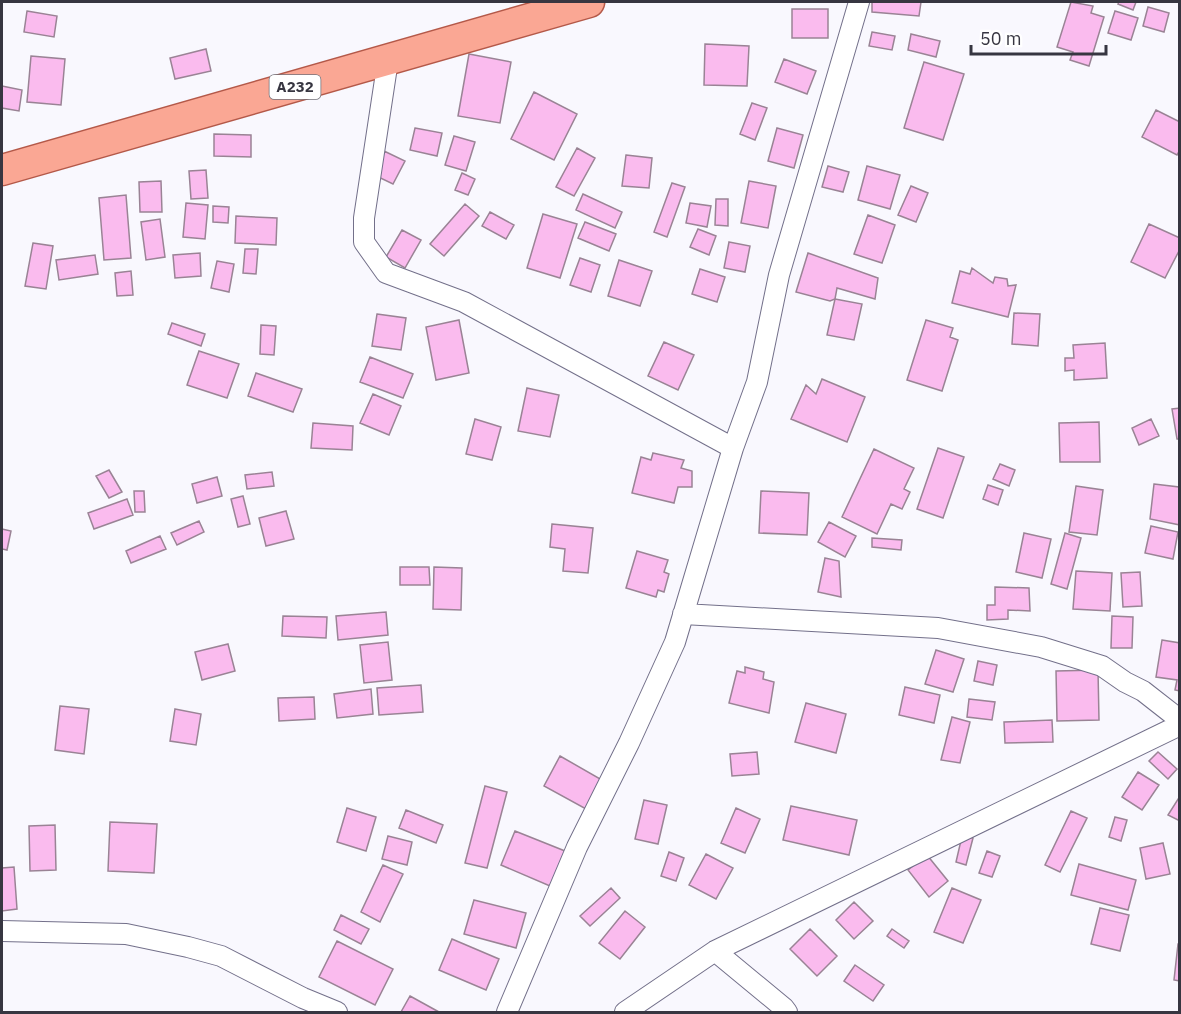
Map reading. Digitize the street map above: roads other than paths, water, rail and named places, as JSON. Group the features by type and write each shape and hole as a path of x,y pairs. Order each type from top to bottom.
{"main road":[{"name":"A232","path":"2,170 589,2"}],"street":[{"path":"507,1012 578,847 675,642 733,448 757,382 779,275 859,2"},
{"path":"387,60 364,218 364,242 386,273 464,302 733,448"},
{"path":"683,614 938,628 1041,647 1102,666 1143,691 1179,720"},
{"path":"625,1012 716,951 1179,725"},
{"path":"2,931 126,934 188,947 221,956 303,998 337,1012"},
{"path":"716,951 784,1011"}]}
